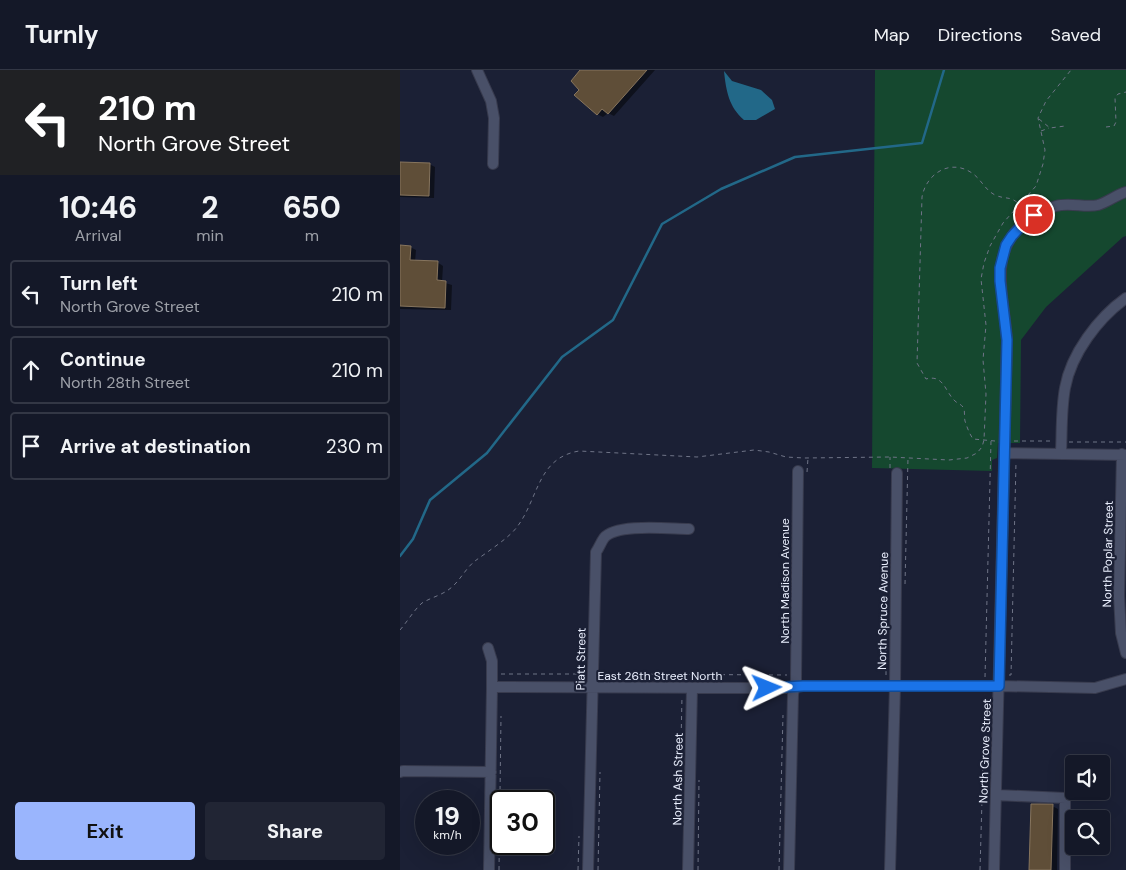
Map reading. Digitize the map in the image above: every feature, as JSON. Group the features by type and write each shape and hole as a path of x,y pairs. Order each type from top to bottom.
{"street":[{"path":"477,70 491,101 494,118 493,164"},
{"name":"North Grove Street","path":"994,870 1007,340 1000,268 1006,245 1018,228 1026,221 1046,209 1059,205 1100,204 1126,192"},
{"path":"1061,453 1065,387 1070,372 1083,345 1093,330 1106,314 1126,298"},
{"path":"1005,452 1124,454"},
{"name":"North Poplar Street","path":"1124,454 1119,596 1121,633 1126,652"},
{"name":"North Madison Avenue","path":"789,870 793,694 796,675 798,471"},
{"name":"North Spruce Avenue","path":"890,870 895,686 897,473"},
{"name":"Piatt Street","path":"588,870 596,552 605,537 621,530 639,528 689,529"},
{"path":"488,648 492,661 489,870"},
{"name":"East 26th Street North","path":"492,686 692,688 985,686 999,680 1095,688 1126,679"},
{"name":"North Ash Street","path":"688,870 692,688"},
{"path":"400,772 491,772"},
{"path":"996,795 1065,798 1065,870"}],"path":[{"path":"400,630 421,604 452,587 472,563 516,529 526,514 540,478 554,462 567,453 580,451 697,457 754,450 786,457 890,456 949,460 967,458 977,453 982,448 984,440 986,394 983,360 986,325 981,279 987,254 1003,223 1036,186 1045,150 1038,118 1046,101 1071,70"},
{"path":"1106,127 1114,126 1116,122 1115,98 1118,94 1126,92"},
{"path":"1038,118 1050,128"},
{"path":"1040,131 1065,126"},
{"path":"980,870 991,441 973,439 969,433 961,404 955,402 948,389 940,381 932,377 926,379 917,363 923,188 934,174 941,170 956,167 972,172 995,195 1012,198 1020,205"},
{"path":"999,680 1011,676 1017,441"},
{"path":"807,478 808,458"},
{"path":"498,674 796,675"},
{"path":"680,792 682,696"},
{"path":"498,870 501,716"},
{"path":"778,870 783,716"},
{"path":"698,870 700,772"}],"green space":[{"path":"875,70 1126,70 1126,236 1046,307 1021,340 1020,443 998,443 997,458 992,460 992,471 872,468"}],"water":[{"path":"724,71 732,81 761,90 772,100 775,109 756,120 744,120 735,110 729,98"}],"building":[{"path":"580,70 647,70 608,114 602,109 597,115 574,95 579,90 571,81"},
{"path":"400,162 430,163 429,196 400,195"},
{"path":"400,245 411,246 410,260 438,261 437,280 446,281 445,308 400,306"},
{"path":"1031,804 1053,804 1051,870 1029,870"}],"waterway":[{"path":"400,556 413,539 430,500 487,453 562,357 613,320 662,224 721,189 795,157 922,143 944,70"}],"route":[{"path":"767,688 803,686 999,686 1007,340 1000,268 1006,245 1018,228 1034,215"}]}
